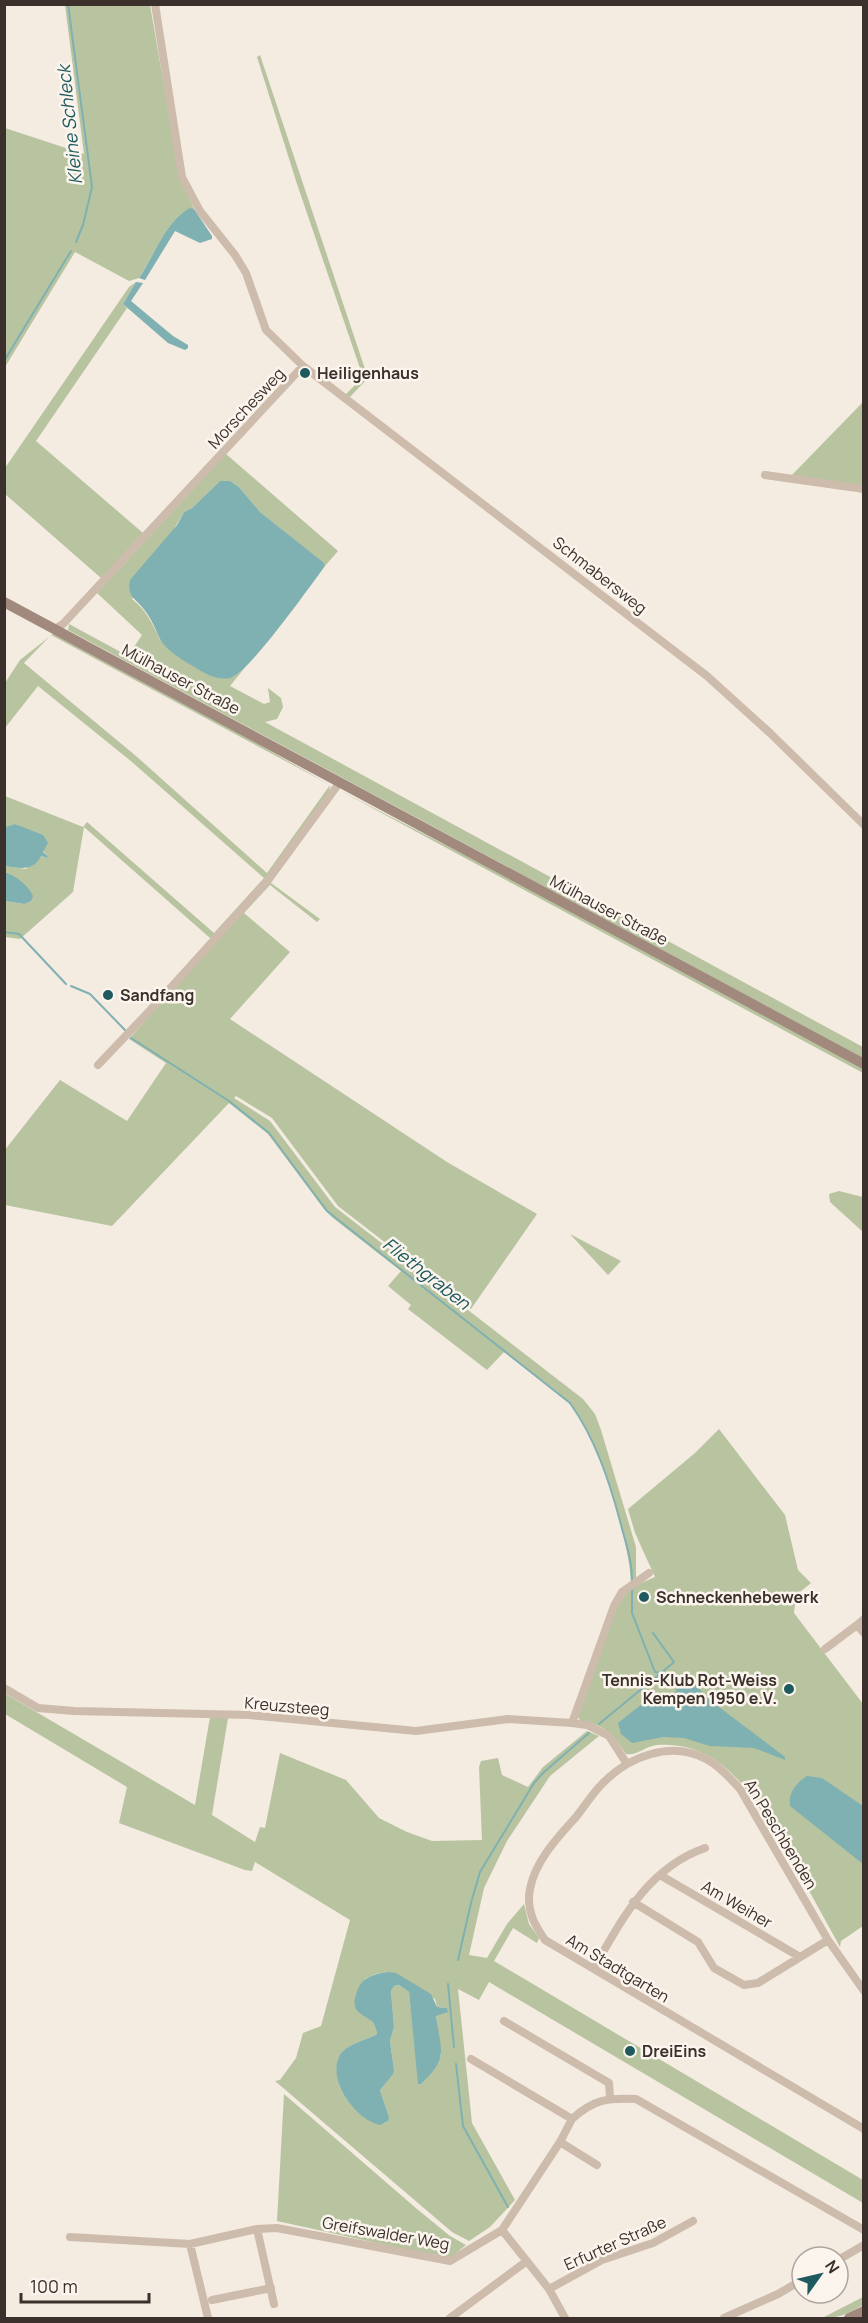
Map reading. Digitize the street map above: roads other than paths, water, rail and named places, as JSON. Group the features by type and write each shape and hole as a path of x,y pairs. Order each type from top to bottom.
{"street":[{"name":"Morschesweg","path":"55,629 63,624 303,366 266,330 246,273 235,255 200,211 182,177 155,4"},
{"name":"Schmabersweg","path":"303,366 707,676 770,733 864,825"},
{"path":"765,476 864,489"},
{"name":"Mülhauser Straße","path":"4,602 864,1064"},
{"path":"98,1065 269,879 340,782"},
{"path":"572,1723 614,1606 622,1592 649,1573"},
{"path":"825,1649 860,1622 864,1633"},
{"name":"Kreuzsteeg","path":"4,1688 38,1708 74,1711 249,1715 416,1731 508,1719 572,1723 586,1725 609,1736 627,1764"},
{"name":"An Peschbenden","path":"627,1764 648,1754 678,1751 706,1759 726,1773 750,1803 828,1940 864,1991"},
{"name":"Am Stadtgarten","path":"627,1764 602,1784 544,1856 529,1890 532,1921 545,1940 864,2129"},
{"path":"594,1968 633,1902 660,1875 687,1854 705,1848"},
{"name":"Am Weiher","path":"660,1875 800,1957"},
{"path":"633,1902 698,1942 714,1968 744,1985 758,1983 828,1940"},
{"path":"504,2021 609,2083 610,2098"},
{"path":"471,2059 572,2119"},
{"path":"565,2319 549,2289 502,2230 560,2142 572,2119 586,2106 610,2098 636,2099 864,2230"},
{"path":"560,2142 597,2165"},
{"name":"Erfurter Straße","path":"549,2289 602,2260 653,2243 693,2221"},
{"name":"Greifswalder Weg","path":"70,2237 190,2244 257,2229 277,2228 450,2261 502,2230"},
{"path":"257,2229 274,2304"},
{"path":"190,2244 208,2319"},
{"path":"850,2253 864,2245"},
{"path":"450,2319 527,2260"},
{"path":"724,2319 790,2287"},
{"path":"213,2300 271,2288"},
{"path":"849,2319 864,2311"}],"water":[{"path":"190,208 194,209 212,239 200,243 175,231 145,280 139,278 167,230"},
{"path":"136,282 143,283 131,301 173,336 188,345 188,348 185,350 168,343 123,304"},
{"path":"220,481 230,481 239,487 260,512 325,566 279,628 251,661 239,673 225,679 205,673 167,648 129,589 130,580 177,525 184,512 192,508"},
{"path":"15,824 43,835 48,843 43,852 48,856 47,858 41,856 34,865 25,868 5,866 5,827"},
{"path":"5,872 17,878 28,888 33,896 31,901 24,904 5,901"},
{"path":"687,1674 707,1698 785,1757 785,1760 754,1748 710,1746 684,1738 663,1737 632,1743 621,1734 618,1723 647,1700 673,1698 682,1676"},
{"path":"807,1776 822,1778 863,1806 863,1864 790,1806 790,1797 794,1789"},
{"path":"396,1973 431,1994 437,2007 447,2008 448,2012 436,2016 441,2046 439,2060 430,2075 418,2084 409,1992 399,1985 394,1986 391,1991 394,2027 390,2041 394,2070 380,2090 389,2117 388,2121 380,2125 361,2115 345,2097 337,2076 337,2065 343,2051 377,2034 372,2021 356,2009 355,1998 364,1981 377,1974"}],"waterway":[{"name":"Kleine Schleck","path":"68,4 92,187 83,225 76,242"},
{"name":"Kleine Schleck","path":"4,361 71,251"},
{"name":"Fliethgraben","path":"4,932 19,934 66,984"},
{"name":"Fliethgraben","path":"71,986 90,994 125,1030"},
{"name":"Fliethgraben","path":"131,1038 229,1101 269,1133 327,1211 570,1403 587,1430 606,1475 628,1550 632,1580"},
{"name":"Fliethgraben","path":"599,1724 661,1673 655,1672 632,1613 632,1589"},
{"path":"653,1633 674,1662 661,1673"},
{"name":"Fliethgraben","path":"458,1960 480,1872 534,1783 589,1733"},
{"name":"Fliethgraben","path":"448,1984 454,2047"},
{"name":"Fliethgraben","path":"456,2064 463,2126 508,2207"}],"place":[{"name":"Heiligenhaus","path":"305,373"},
{"name":"Sandfang","path":"108,995"},
{"name":"Schneckenhebewerk","path":"644,1597"},
{"name":"Tennis-Klub Rot-Weiss Kempen 1950 e.V.","path":"789,1689"},
{"name":"DreiEins","path":"630,2051"}]}
